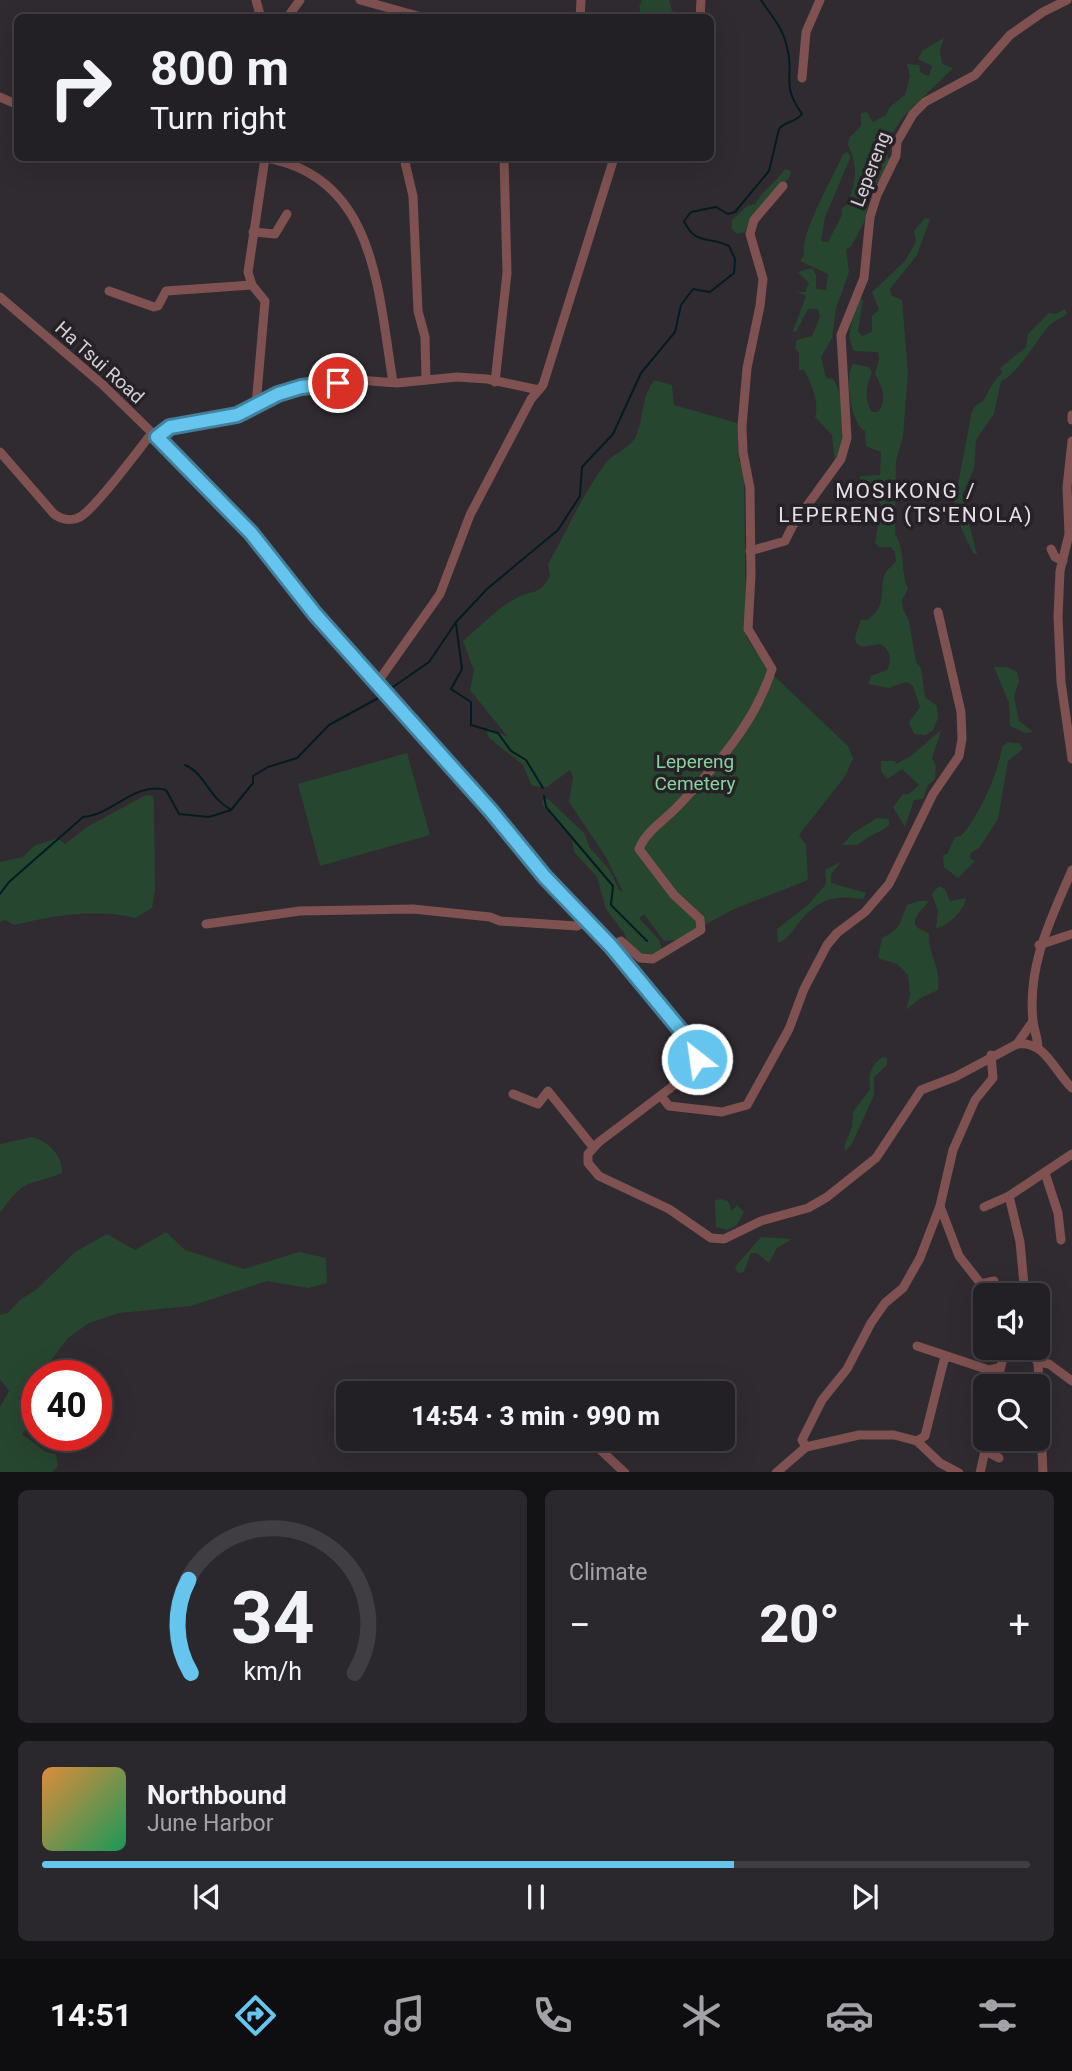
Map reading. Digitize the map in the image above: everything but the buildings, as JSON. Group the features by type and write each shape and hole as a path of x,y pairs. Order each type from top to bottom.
{"street":[{"path":"360,0 411,14"},
{"path":"802,78 806,32 820,0"},
{"name":"Lepereng","path":"750,551 785,541 793,524 841,459 847,439 841,335 864,278 865,247 877,195 896,156 897,142 903,131 925,102 975,75 1010,35 1043,12 1067,0"},
{"path":"256,405 265,301 252,285 248,272 265,161"},
{"path":"274,161 304,171 332,187 342,198 365,242 377,283 393,382"},
{"path":"405,161 413,196 418,311 425,337 426,380"},
{"path":"495,382 507,274 505,161"},
{"path":"377,682 440,594 470,515 531,399 539,390 550,365 613,161"},
{"path":"611,946 621,941 640,958 653,959 701,930 700,919 674,895 639,849 643,838 679,806 745,728 767,685 772,669 748,629 749,472 743,452 742,426 747,368 763,279 750,234 754,220 783,186"},
{"path":"253,232 275,234 287,214"},
{"path":"109,291 154,307 158,306 166,291 252,285"},
{"name":"Ha Tsui Road","path":"0,296 102,384 251,533 315,614 491,811 545,877 611,946 697,1052 693,1071 593,1147"},
{"path":"0,452 60,523 80,517 87,511 155,435 170,427 237,415 301,387 358,380 393,382 457,377 539,390"},
{"path":"1072,441 1067,487 1069,534 1063,561 1058,617 1072,759"},
{"path":"1051,549 1055,557 1063,561"},
{"path":"661,1096 669,1106 722,1112 747,1105 789,1029 804,989 827,945 837,933 865,912 889,884 933,794 955,763 962,746 959,700 938,612"},
{"path":"1063,687 1072,681"},
{"path":"1038,1048 1033,1021 1040,945 1072,870"},
{"path":"206,924 300,911 412,909 490,917 500,921 577,926 586,921"},
{"path":"1040,945 1072,934"},
{"path":"1017,1044 1033,1021"},
{"path":"513,1094 538,1104 548,1091 593,1147 588,1154 588,1163 599,1176 669,1209 712,1238 724,1239 761,1221 808,1208 837,1191 876,1158 921,1090 964,1073 991,1055 1017,1044 1027,1043 1038,1048 1072,1088"},
{"path":"806,1447 802,1440 822,1400 847,1369 884,1303 903,1288 920,1258 940,1206 953,1150 975,1100 993,1078 991,1055"},
{"path":"984,1207 1010,1196 1072,1154"},
{"path":"1045,1173 1058,1213 1061,1240"},
{"path":"1010,1196 1020,1242 1024,1283"},
{"path":"940,1206 959,1256 981,1284 994,1281"},
{"path":"917,1346 989,1370 998,1368"},
{"path":"917,1441 925,1436 928,1428 944,1360 948,1357"},
{"path":"997,1374 1002,1360"},
{"path":"1043,1472 1038,1362 1049,1364 1072,1381"},
{"path":"780,1471 806,1447 859,1435 894,1435 917,1441 940,1463 959,1472"},
{"path":"602,1451 625,1472"},
{"path":"980,1472 986,1451 999,1458"}],"green space":[{"path":"642,0 669,0 672,11 680,14 642,14 639,8"},
{"path":"944,38 940,50 942,64 953,68 903,117 892,134 887,154 890,161 871,193 864,222 851,247 846,249 849,272 836,308 832,338 821,357 826,378 833,379 838,388 843,409 843,432 835,464 832,435 815,417 814,393 804,370 799,370 799,353 795,348 797,340 812,336 820,317 818,309 808,309 796,332 793,331 806,296 797,292 805,292 809,283 798,272 812,268 816,275 816,289 826,290 828,274 800,261 804,255 807,233 843,154 847,152 851,156 825,217 821,241 828,242 842,215 842,208 847,205 855,175 854,161 848,145 849,138 861,126 861,113 867,112 873,122 886,115 890,107 905,95 910,76 907,64 919,65 921,73 929,76 932,66 918,59 923,50"},
{"path":"785,169 791,171 789,178 749,223 745,232 737,234 732,229 732,220 747,206 755,204"},
{"path":"925,218 930,219 917,255 890,289 891,295 902,300 908,374 903,436 896,461 895,534 901,548 908,589 902,600 903,609 909,621 916,662 921,668 925,697 937,706 938,718 933,730 926,735 914,734 909,722 920,707 913,686 907,682 888,688 868,684 871,676 887,670 890,659 886,649 880,644 862,647 856,643 855,637 861,620 867,620 878,609 885,574 896,561 891,547 879,547 875,543 879,518 883,515 882,506 873,494 874,484 861,484 860,476 880,475 881,452 866,446 865,431 856,420 849,389 853,364 869,367 872,373 867,387 868,403 872,412 878,412 883,398 882,388 875,374 878,352 854,351 850,338 851,325 860,299 863,300 858,331 862,336 872,332 872,316 879,310 872,292 905,261 916,242 914,231"},
{"path":"1065,309 1067,314 1050,325 1020,365 1001,381 994,414 976,440 974,469 962,495 977,555 973,553 953,510 972,411 1002,373 1000,368 1026,347 1028,334 1049,313 1056,314"},
{"name":"Lepereng Cemetery","path":"654,380 672,385 674,405 737,423 739,461 744,467 746,637 770,672 848,746 853,758 846,775 799,835 806,845 808,880 732,910 678,940 664,941 644,914 639,918 659,940 662,949 653,956 637,954 628,943 606,909 597,877 574,852 572,839 543,806 542,801 547,798 584,833 590,848 609,869 619,890 623,892 606,857 569,802 573,777 570,770 547,787 532,786 523,765 489,738 489,728 508,737 470,690 474,670 463,641 501,608 538,590 546,583 550,576 548,564 589,488 609,460 636,436 646,396"},
{"path":"994,667 1007,667 1017,672 1019,681 1014,696 1019,721 1033,732 1025,733 1010,726 1009,703"},
{"path":"941,730 932,758 936,766 935,779 928,785 923,799 914,800 905,827 893,807 903,794 909,794 919,785 902,769 887,779 881,771 881,761 895,761 896,764 911,756"},
{"path":"1008,742 1019,743 1023,749 1008,761 998,819 980,847 971,853 970,858 975,861 958,878 944,867 943,855 947,854 955,837 961,836 981,806 992,782 1002,747"},
{"path":"407,753 430,835 320,866 298,784"},
{"path":"146,795 153,796 154,802 155,890 152,908 135,918 89,913 14,925 5,920 0,922 0,862 23,857 34,846 58,838 65,844 87,827"},
{"path":"877,818 889,819 889,825 858,845 842,845 853,833"},
{"path":"841,862 831,874 831,883 866,893 863,899 845,897 822,902 808,912 789,936 778,943 777,929 808,905 826,884 825,870"},
{"path":"939,886 945,889 950,901 966,898 955,917 936,928 938,911 932,894"},
{"path":"929,901 916,918 915,925 929,934 939,983 938,990 919,999 906,1010 910,995 908,975 897,964 878,958 882,938 897,928 907,905"},
{"path":"883,1057 887,1058 887,1065 874,1077 874,1095 852,1144 846,1151 844,1147 852,1127 853,1112 870,1089 873,1067"},
{"path":"32,1137 53,1150 60,1161 62,1173 21,1188 0,1213 0,1144"},
{"path":"715,1200 728,1201 732,1211 737,1205 744,1212 737,1225 728,1230 716,1227"},
{"path":"166,1232 185,1250 244,1269 299,1252 326,1258 327,1283 308,1288 267,1281 191,1306 119,1313 89,1323 68,1338 51,1360 21,1360 21,1396 18,1398 21,1403 21,1451 56,1454 58,1466 52,1472 0,1472 0,1407 9,1391 0,1379 0,1315 8,1313 20,1300 37,1289 75,1252 107,1234 135,1250"},
{"path":"761,1237 792,1239 777,1248 769,1263 757,1253 751,1253 744,1272 738,1273 735,1267"}],"waterway":[{"path":"393,687 429,662 456,622 487,589 558,530 580,496 582,467 613,434 641,373 675,332 681,305 693,289 710,292 734,273 735,259 729,246 698,237 688,229 684,221 691,212 716,207 728,214 735,212 769,171 779,129 802,114 790,87 789,57 785,40 761,0"},
{"path":"456,624 462,669 451,689 471,702 471,725 498,733 511,751 526,760 543,788"},
{"path":"0,894 9,882 83,817 104,811 144,790 166,790 179,814 209,817 231,810 253,783 253,776 268,767 297,758 329,725 382,696"},
{"path":"185,765 230,809"},
{"path":"544,796 546,807 613,886 611,905 647,941"}],"district":[{"name":"MOSIKONG / LEPERENG (TS'ENOLA)","path":"906,503"}],"route":[{"path":"338,383 322,387 301,387 278,394 237,415 170,427 157,437 251,533 315,614 491,811 545,877 611,946 692,1044 697,1052 697,1059"}]}
